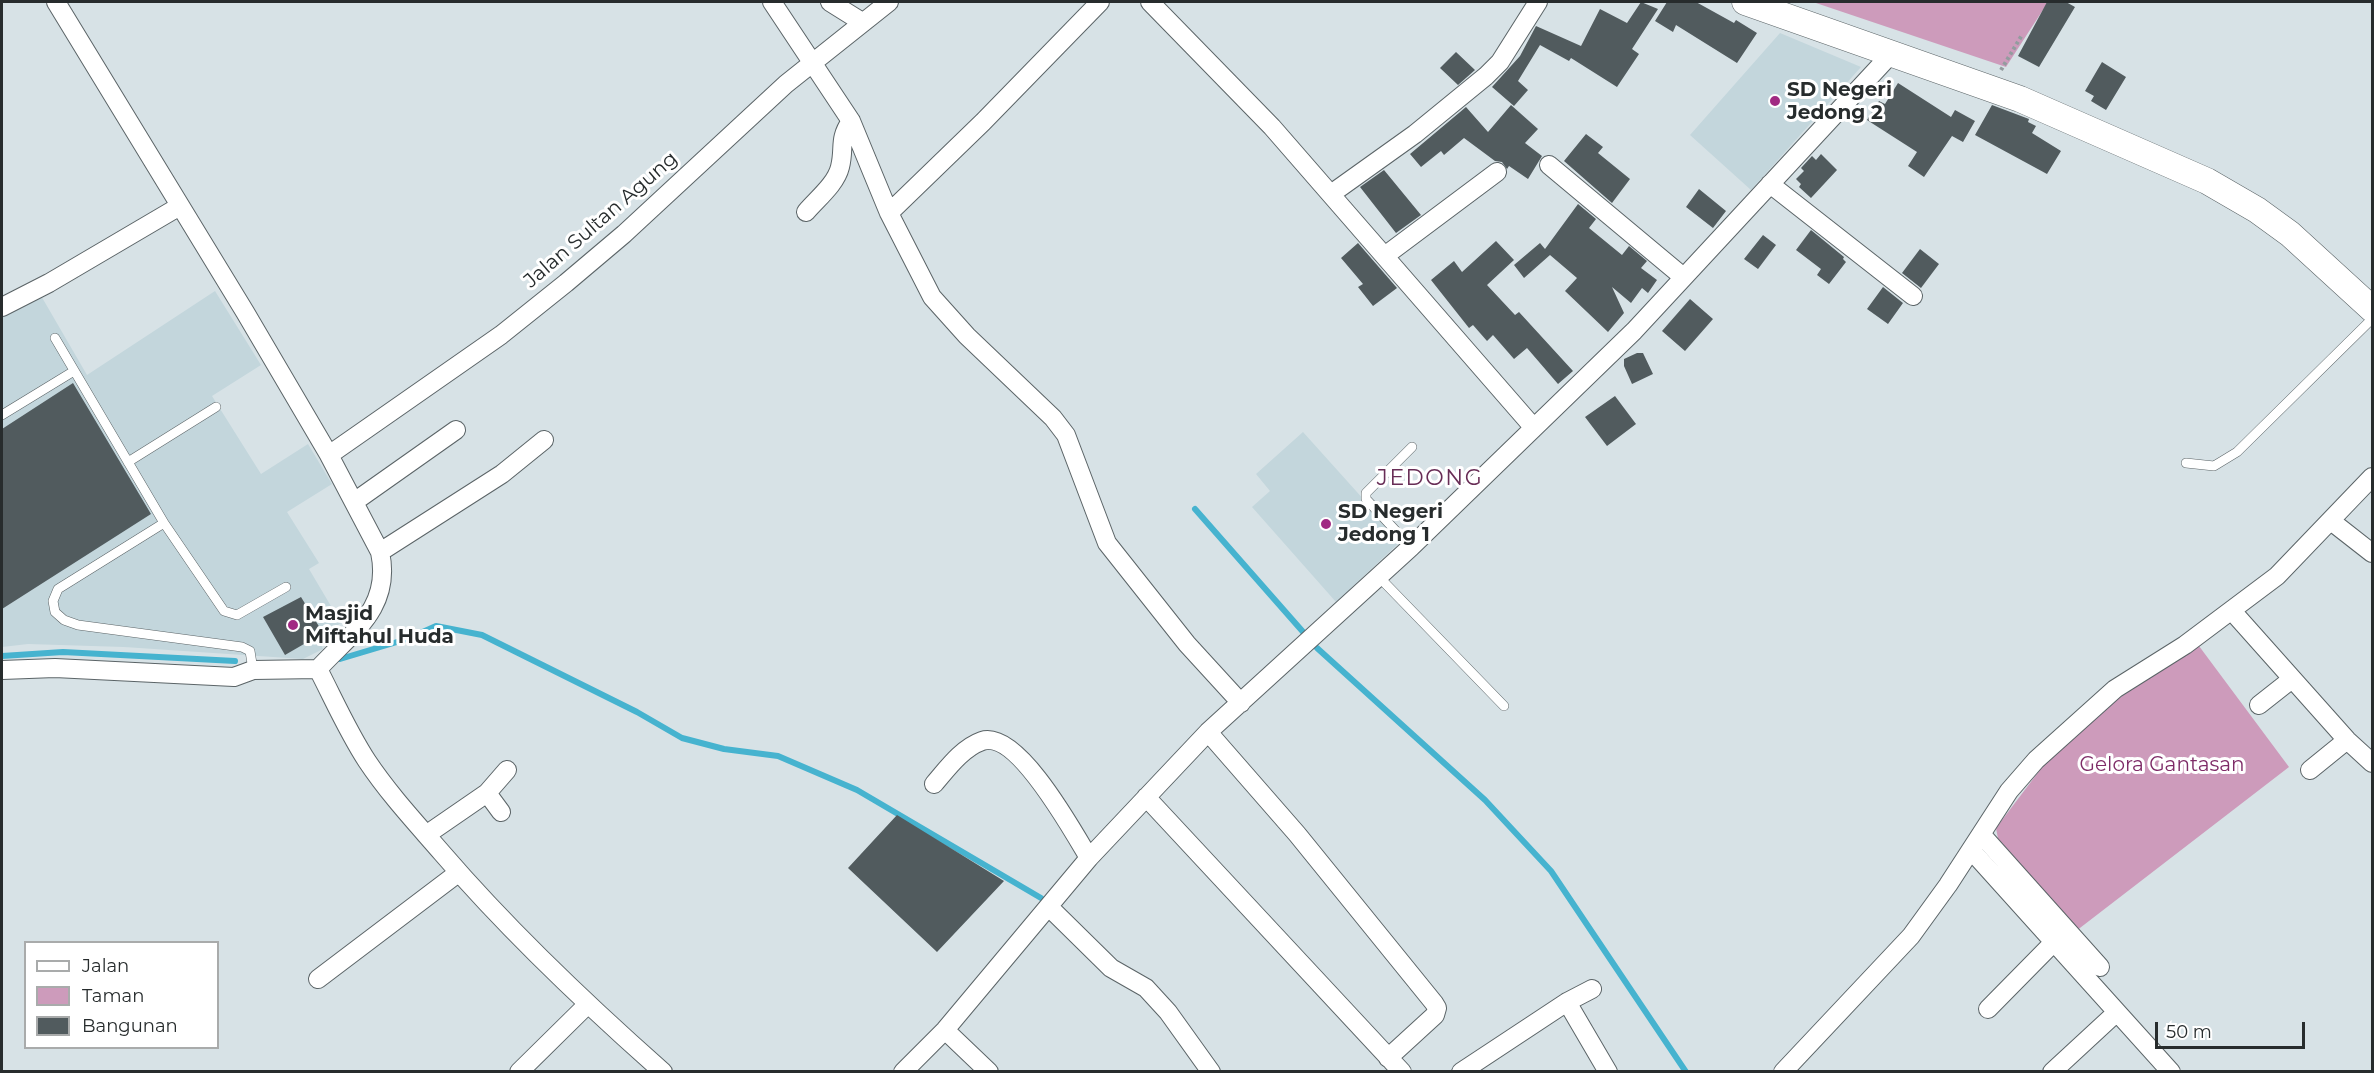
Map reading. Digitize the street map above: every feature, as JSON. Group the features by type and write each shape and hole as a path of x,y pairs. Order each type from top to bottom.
{"street":[{"path":"2,670 55,668 234,677 253,670 318,669 372,613 382,590 384,569 380,552 328,455 56,2"},
{"path":"772,2 814,62 851,121 889,213 932,297 974,343 1053,418 1066,435 1095,517 1107,543 1187,644 1241,703"},
{"path":"830,2 862,22"},
{"name":"Jalan Sultan Agung","path":"328,455 483,348 566,283 814,62 889,2"},
{"path":"889,213 983,122 1100,2"},
{"path":"1150,2 1243,95 1386,255 1454,338 1534,428"},
{"path":"1331,194 1422,129 1486,76 1500,62 1538,2"},
{"path":"1745,2 1990,88 2151,155 2217,187 2290,234 2373,309"},
{"path":"903,1071 945,1030 1089,858 1208,732 1410,548 1634,331 1682,276 1892,53"},
{"path":"806,212 833,182 840,168 842,137 851,121"},
{"path":"1549,165 1682,276"},
{"path":"1386,255 1497,172"},
{"path":"1770,184 1913,296"},
{"path":"2,307 49,283 180,206"},
{"path":"354,502 456,430"},
{"path":"380,552 502,474 544,440"},
{"path":"1783,1071 1911,936 2009,791 2036,760 2115,689 2232,611 2277,576 2373,477"},
{"path":"2331,521 2373,553"},
{"path":"2232,611 2347,740 2373,763"},
{"path":"318,669 345,724 368,761 426,836 458,873 586,1005 663,1071"},
{"path":"2259,705 2292,679"},
{"path":"1208,732 1297,834 1437,1008 1435,1015 1388,1058"},
{"path":"934,784 973,745 984,740 998,741 1033,771 1050,791 1089,858"},
{"path":"2310,770 2347,740"},
{"path":"426,836 487,793 507,770"},
{"path":"487,793 501,812"},
{"path":"1146,797 1402,1071"},
{"path":"1981,834 2100,967"},
{"path":"1971,850 2170,1071"},
{"path":"318,979 458,873"},
{"path":"1049,907 1111,968 1146,988 1168,1012 1212,1071"},
{"path":"1988,1009 2054,942"},
{"path":"1461,1071 1567,1002 1592,989"},
{"path":"1567,1002 1608,1071"},
{"path":"519,1071 586,1005"},
{"path":"2052,1071 2117,1012"},
{"path":"945,1030 989,1071"}],"lane":[{"path":"2186,463 2214,466 2237,452 2373,319"},
{"path":"55,338 164,523 224,611 237,615 286,587"},
{"path":"2,415 74,371"},
{"path":"128,462 216,407"},
{"path":"1410,548 1366,499 1366,493 1412,447"},
{"path":"164,523 58,589 53,602 55,612 64,620 78,625 242,647 250,651 253,670"},
{"path":"1379,577 1504,706"}],"path":[{"path":"1990,88 2022,34"}],"shaded area":[{"name":"SD Negeri Jedong 2","path":"1780,33 1861,67 1751,190 1690,135"},
{"path":"215,291 261,365 212,396 261,474 308,444 332,484 287,512 319,563 309,569 341,623 318,638 323,649 303,659 124,647 28,644 2,647 2,315 40,294 87,375"},
{"name":"SD Negeri Jedong 1","path":"1303,432 1401,541 1336,602 1252,507 1270,491 1256,474"}],"green space":[{"path":"1813,2 2048,2 2006,67"},
{"name":"Gelora Gantasan","path":"2199,646 2289,767 2076,931 1999,844 1996,828 2049,758 2113,702"}],"building":[{"path":"1641,2 1658,9 1632,49 1639,54 1617,87 1571,58 1569,61 1540,45 1518,81 1528,90 1514,106 1492,87 1520,56 1536,26 1581,46 1600,9 1627,23"},
{"path":"1667,2 1696,2 1734,23 1736,20 1757,33 1737,63 1676,25 1673,32 1655,21"},
{"path":"2047,2 2066,2 2075,7 2039,67 2018,56"},
{"path":"1456,52 1475,70 1458,85 1440,68"},
{"path":"2102,62 2126,77 2106,110 2091,101 2094,96 2085,91"},
{"path":"1898,83 1951,117 1955,110 1975,121 1963,142 1952,136 1924,177 1908,166 1917,152 1867,120 1879,101 1885,104"},
{"path":"1511,105 1538,129 1525,143 1542,156 1528,179 1509,166 1507,169 1502,162 1495,161 1464,138 1444,155 1441,151 1421,167 1410,154 1466,107 1488,132"},
{"path":"1992,105 2029,119 2028,122 2036,126 2032,133 2061,151 2047,174 1975,135"},
{"path":"1586,134 1603,147 1598,153 1630,179 1612,203 1564,161"},
{"path":"1821,154 1837,170 1811,198 1799,187 1801,184 1796,179 1804,171 1801,168 1812,156 1816,160"},
{"path":"1384,170 1421,215 1396,233 1360,187"},
{"path":"1699,189 1726,211 1713,228 1686,207"},
{"path":"1578,204 1596,219 1589,228 1622,255 1629,246 1647,261 1641,268 1657,280 1648,293 1642,288 1631,303 1612,287 1624,313 1608,332 1565,291 1577,278 1550,255 1524,278 1514,265 1540,243 1545,249"},
{"path":"1811,230 1844,257 1846,262 1829,284 1817,275 1821,269 1796,250"},
{"path":"1763,235 1776,245 1758,269 1744,259"},
{"path":"1496,241 1514,260 1487,285 1515,315 1519,312 1573,371 1558,384 1527,348 1514,359 1493,335 1487,341 1473,325 1469,328 1431,280 1454,261 1462,272"},
{"path":"1358,243 1397,288 1373,306 1358,287 1363,284 1341,258"},
{"path":"1920,249 1939,264 1921,288 1902,273"},
{"path":"1883,287 1903,303 1888,324 1867,309"},
{"path":"1690,299 1713,319 1685,351 1662,331"},
{"path":"1637,353 1643,353 1653,374 1632,384 1624,366 1624,359"},
{"path":"73,383 151,514 2,609 2,429"},
{"path":"1615,396 1636,424 1607,446 1585,417"},
{"name":"Masjid Miftahul Huda","path":"301,597 323,633 285,655 263,617"},
{"path":"897,815 1004,881 937,952 848,868"}],"waterway":[{"path":"1195,509 1304,633"},
{"path":"340,659 407,639 436,626 482,635 637,712 682,738 724,749 778,756 857,790 1041,898"},
{"path":"1317,648 1485,800 1551,871 1686,1072"},
{"path":"2,656 63,652 235,661"}],"place":[{"name":"SD Negeri Jedong 2","path":"1775,101"},
{"name":"SD Negeri Jedong 1","path":"1326,524"},
{"name":"Masjid Miftahul Huda","path":"293,625"}],"district":[{"name":"JEDONG","path":"1430,479"}]}
